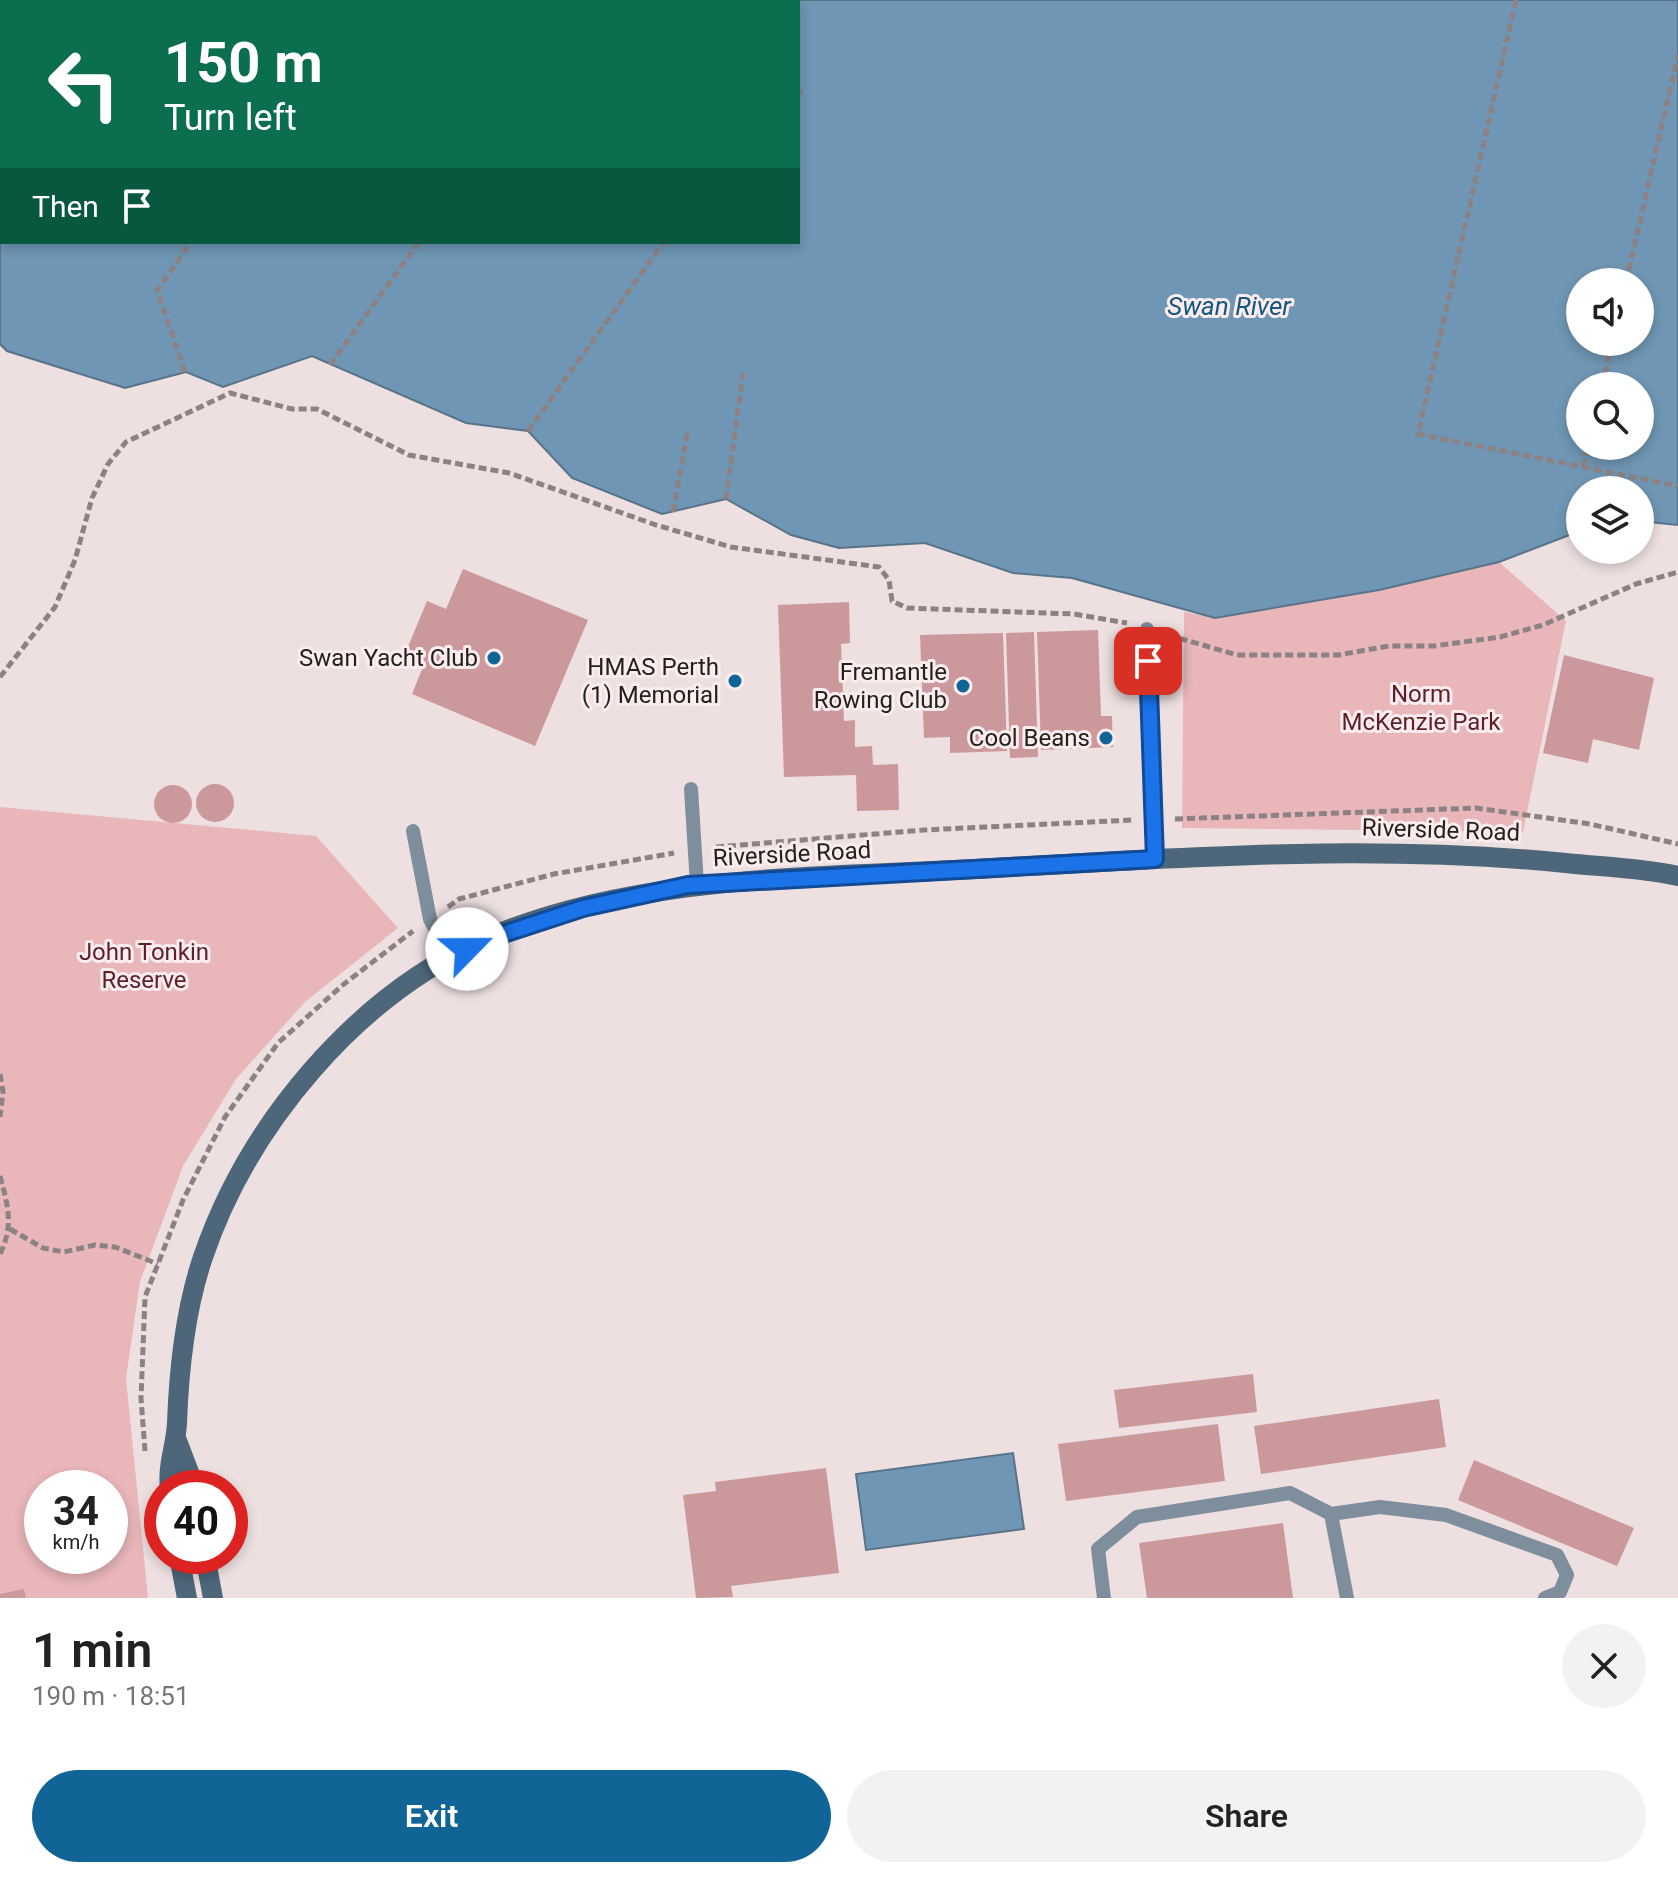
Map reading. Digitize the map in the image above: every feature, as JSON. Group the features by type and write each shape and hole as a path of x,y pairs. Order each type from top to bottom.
{"street":[{"name":"Riverside Road","path":"169,1470 176,1438 184,1332 203,1257 252,1154 289,1099 331,1049 371,1011 450,958 485,940 583,908 697,885 1155,859 1468,853 1678,876"},
{"name":"Riverside Road","path":"176,1438 188,1470"},
{"path":"182,1574 187,1598"},
{"path":"208,1574 213,1598"}],"lane":[{"path":"1147,629 1155,859"},
{"path":"691,789 697,885"},
{"path":"413,831 430,919 450,958"},
{"path":"1104,1598 1098,1549 1137,1517 1290,1493 1331,1514 1380,1507 1446,1515 1557,1555 1567,1575 1560,1592 1545,1598"},
{"path":"1331,1514 1347,1598"}],"path":[{"path":"1516,0 1418,434 1678,486"},
{"path":"1629,268 1678,55"},
{"path":"185,372 157,291 190,244"},
{"path":"330,365 418,244"},
{"path":"528,431 663,244"},
{"path":"726,499 743,373"},
{"path":"0,677 55,607 75,560 92,498 108,464 126,442 230,393 292,409 317,409 409,455 509,473 656,525 731,547 879,567 889,580 892,601 907,608 1108,618 1237,655 1338,655 1389,646 1434,646 1500,637 1543,625 1636,584 1678,572"},
{"path":"673,512 688,430"},
{"path":"1583,467 1585,460"},
{"path":"146,1462 141,1398 145,1297 183,1200 225,1117 278,1043 387,949 459,899 625,859 924,830 1476,808 1590,824 1678,844"},
{"path":"0,1074 0,1117"},
{"path":"0,1176 11,1214 10,1229 0,1254"},
{"path":"10,1229 43,1248 64,1252 95,1245 115,1247 158,1264"}],"green space":[{"name":"Norm McKenzie Park","path":"1499,562 1566,621 1523,832 1182,828 1184,612 1216,618 1379,590"},
{"name":"John Tonkin Reserve","path":"0,807 316,836 398,928 305,1002 236,1079 183,1166 140,1282 126,1378 148,1598 0,1598"}],"water":[{"name":"Swan River","path":"800,0 1678,0 1678,525 1654,522 1654,476 1566,476 1566,536 1499,562 1379,590 1215,618 1072,578 1013,573 925,543 839,548 791,535 726,499 662,514 572,478 528,431 466,423 312,356 223,387 186,372 125,388 7,351 0,344 0,244 800,244"},
{"path":"1013,1453 1024,1529 866,1550 856,1474"}],"building":[{"name":"Swan Yacht Club","path":"463,569 588,620 535,746 412,694 425,662 405,654 427,601 446,609"},
{"path":"849,602 850,643 841,644 844,721 855,720 855,747 872,746 873,765 898,764 899,810 857,811 856,775 784,777 778,605"},
{"path":"1098,630 1101,716 1112,716 1113,747 1041,750 1037,632"},
{"path":"1034,632 1038,757 1010,758 1006,633"},
{"name":"Fremantle Rowing Club","path":"1003,633 1007,751 950,753 950,737 924,738 920,635"},
{"path":"1564,655 1654,678 1639,750 1593,739 1588,763 1543,753"},
{"path":"215,784 228,790 234,803 228,816 215,822 202,816 196,803 202,790"},
{"path":"173,785 186,791 192,804 186,817 173,823 160,817 154,804 160,791"},
{"path":"1253,1374 1257,1412 1119,1428 1114,1390"},
{"path":"1439,1399 1446,1447 1261,1474 1254,1426"},
{"path":"1218,1424 1225,1481 1066,1501 1058,1444"},
{"path":"1474,1460 1634,1528 1617,1566 1458,1500"},
{"path":"826,1468 839,1573 731,1586 733,1597 696,1598 683,1495 716,1491 715,1482"},
{"path":"1283,1523 1293,1598 1147,1598 1139,1543"},
{"path":"24,1589 26,1598 0,1598 0,1594"}],"place":[{"name":"Swan Yacht Club","path":"494,658"},
{"name":"HMAS Perth (1) Memorial","path":"735,681"},
{"name":"Fremantle Rowing Club","path":"963,686"},
{"name":"Cool Beans","path":"1106,738"}],"route":[{"path":"467,949 485,940 583,908 688,885 1155,859 1148,661"}]}
